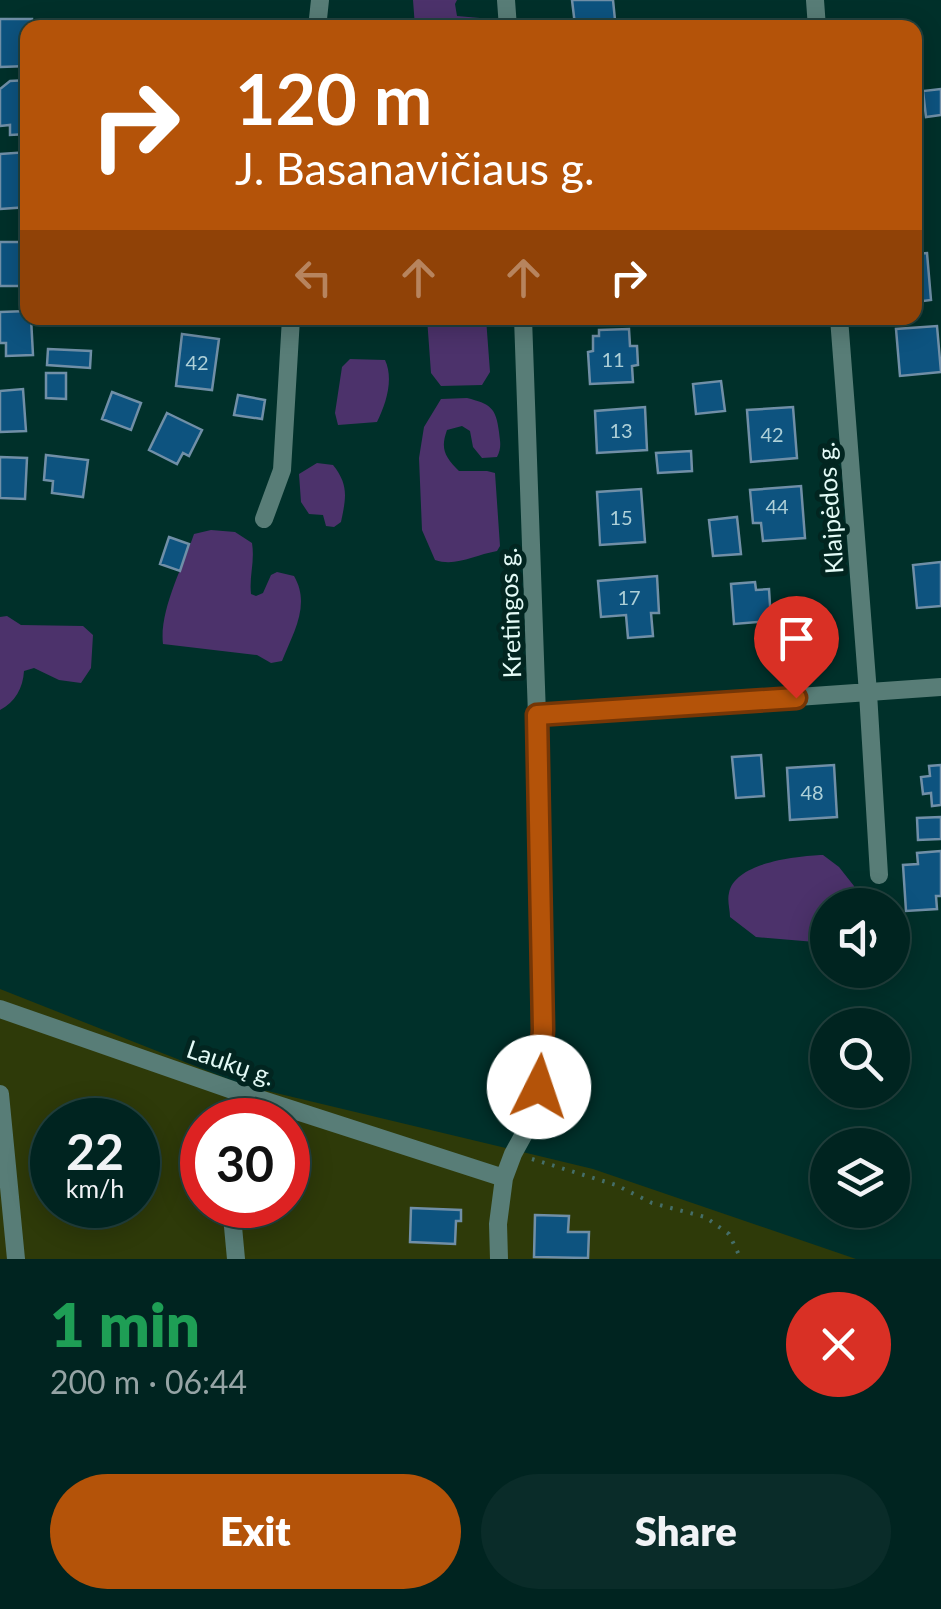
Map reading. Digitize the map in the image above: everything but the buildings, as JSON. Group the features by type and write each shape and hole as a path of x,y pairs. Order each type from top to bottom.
{"street":[{"path":"264,519 282,470 291,325"},
{"name":"Kretingos g.","path":"499,1259 498,1224 504,1178 530,1124 539,1087 543,1030 523,325"},
{"name":"Klaipėdos g.","path":"840,325 878,875"},
{"path":"537,715 941,687"},
{"name":"Laukų g.","path":"0,1010 504,1178"},
{"path":"240,1098 241,1093"},
{"path":"0,1094 16,1259"},
{"path":"234,1228 236,1259"}],"path":[{"path":"514,1154 605,1181 652,1203 705,1217 729,1234 741,1259"}],"green space":[{"path":"0,989 243,1085 297,1098 180,1098 180,1228 310,1228 310,1101 593,1169 856,1259 0,1259"}],"shaded area":[{"path":"413,0 457,0 457,16 480,20 414,20"},
{"path":"428,325 487,325 490,372 482,385 441,386 431,373"},
{"path":"350,359 385,360 388,391 377,422 338,425 335,413 342,367"},
{"path":"467,398 494,412 500,442 497,457 482,458 473,447 470,431 462,426 447,430 444,448 459,471 495,473 500,546 497,551 443,562 435,560 422,530 419,458 424,427 441,399"},
{"path":"317,463 333,465 344,485 341,522 334,527 326,526 323,515 309,514 301,502 299,474"},
{"path":"211,530 235,532 252,543 251,594 263,593 271,575 277,572 294,576 301,608 282,661 271,663 257,655 163,644 168,603 194,534"},
{"path":"7,616 21,625 83,626 93,635 91,668 81,683 59,680 34,668 24,671 17,694 0,710 0,617"},
{"path":"823,855 854,886 810,888 810,942 756,937 730,917 729,893 743,874 799,857"}],"route":[{"path":"539,1087 543,1030 537,715 796,698"}]}
